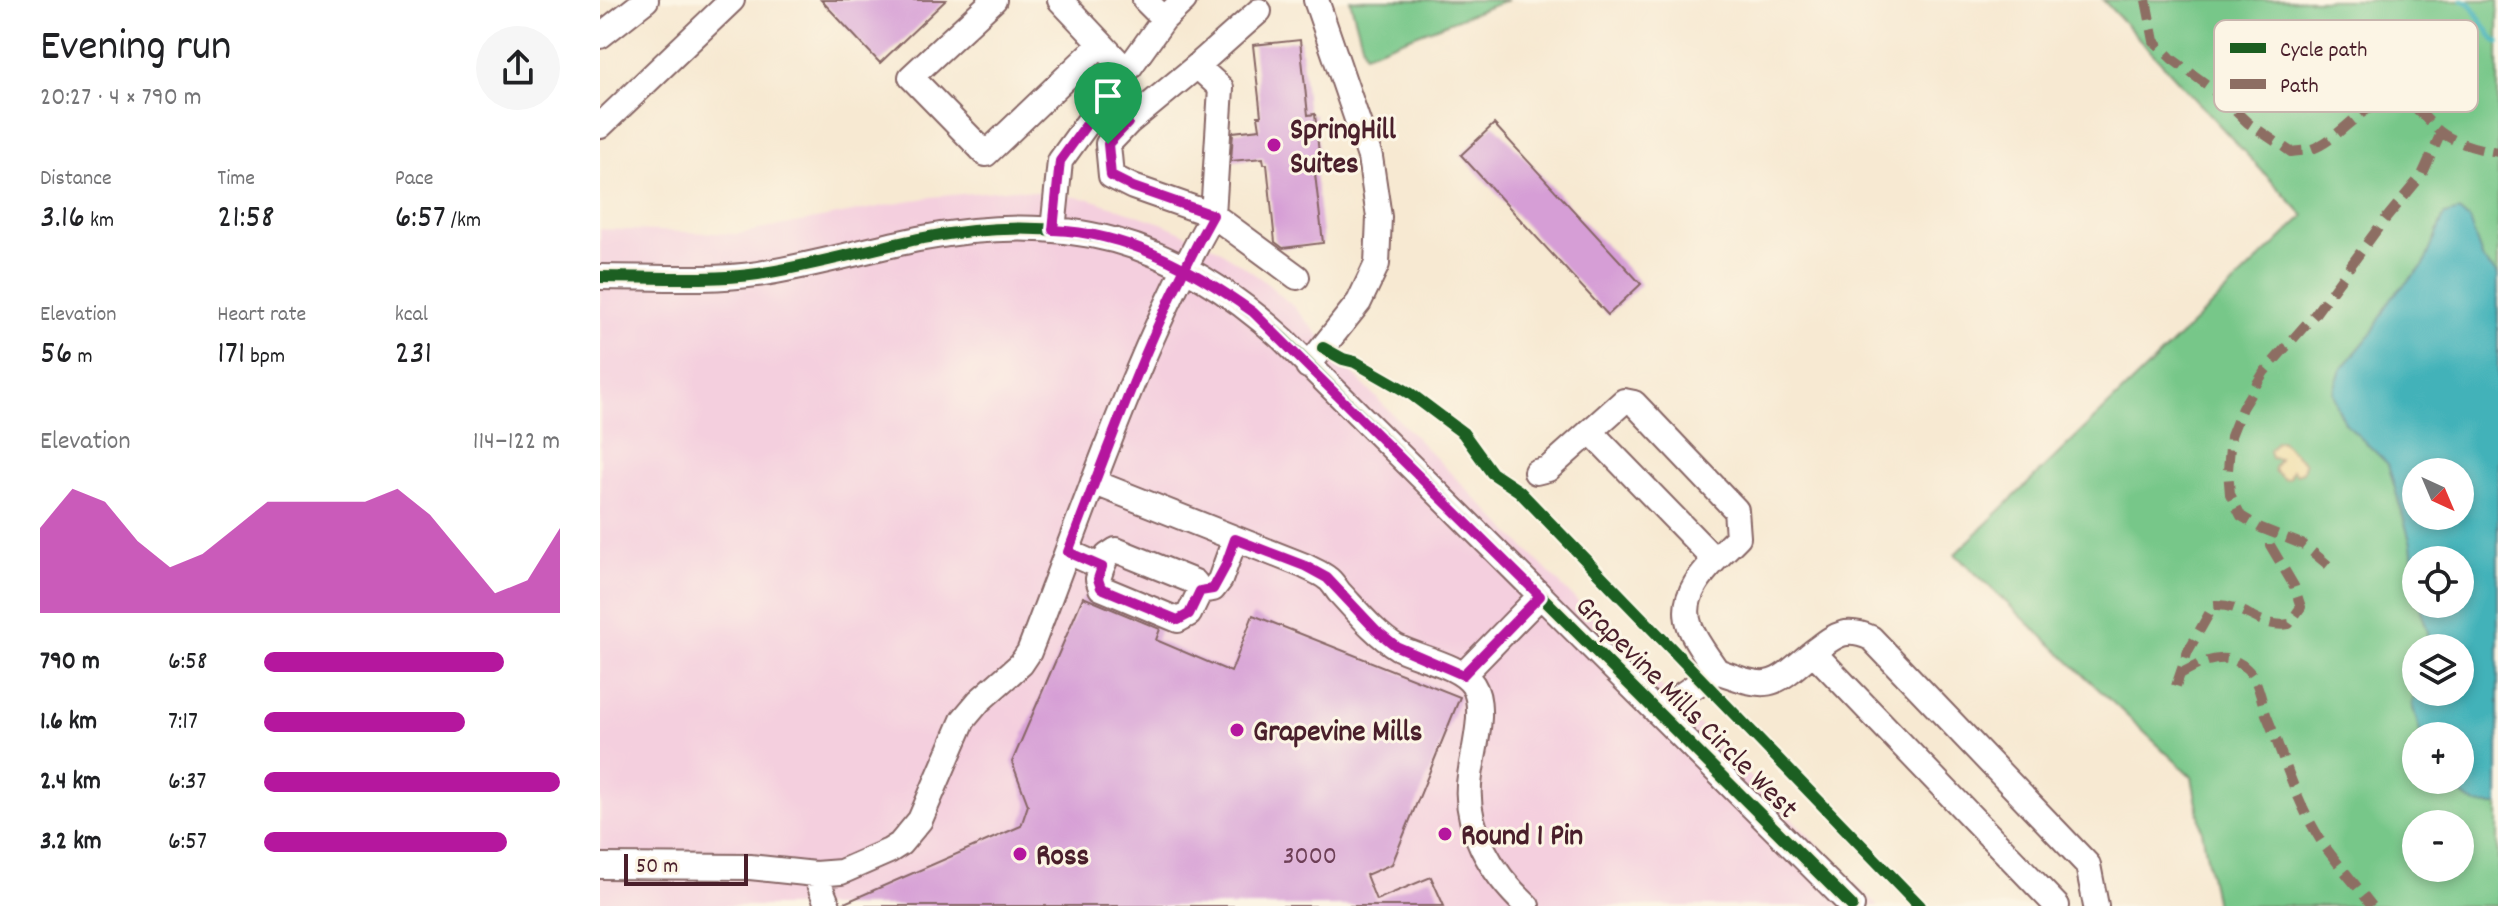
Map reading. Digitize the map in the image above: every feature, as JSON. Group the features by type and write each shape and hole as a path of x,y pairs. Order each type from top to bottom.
{"street":[{"path":"600,36 646,0"},
{"path":"600,126 732,0"},
{"path":"994,0 911,77 986,154 1101,44"},
{"path":"1060,0 1127,71"},
{"path":"1145,0 1164,19"},
{"path":"1053,230 1060,161 1164,19 1184,0"},
{"path":"1308,366 1359,302 1377,264 1379,217 1370,157 1316,0"},
{"path":"1259,11 1128,123 1108,144 1111,176 1133,187 1213,215 1297,277"},
{"path":"600,866 759,867 815,874 841,872 889,851 913,830 930,801 963,720 979,701 1021,664 1029,652 1093,482 1183,267 1213,215 1221,88 1197,66"},
{"path":"1102,103 1128,123"},
{"name":"Grapevine Mills Circle West","path":"600,277 748,276 803,267 920,239 1005,229 1079,231 1113,238 1183,267 1253,312 1852,906"},
{"path":"1536,472 1548,469 1624,401 1634,403 1736,510 1738,537 1691,590 1686,605 1689,625 1717,671 1755,684 1772,684 1838,634 1857,631 1871,638 2088,865 2096,906"},
{"path":"1590,431 1715,560"},
{"path":"1093,482 1305,566 1327,578 1376,630 1396,646 1463,675 1474,686 1479,702 1476,745 1469,779 1471,813 1494,870 1527,906"},
{"path":"1200,591 1213,589 1220,580 1235,539"},
{"path":"1116,550 1195,582 1200,591 1189,614 1178,620 1101,588 1098,579 1107,556 1116,550"},
{"path":"1068,552 1102,567"},
{"path":"1463,675 1540,596"},
{"path":"1813,652 2057,906"},
{"path":"1657,712 1717,671"},
{"path":"815,874 828,906"}],"shaded area":[{"path":"1014,189 1090,199 1161,223 1215,247 1263,280 1295,308 1358,379 1878,906 600,906 600,229 738,234 931,197"}],"green space":[{"path":"1350,0 1508,0 1365,54"},
{"path":"2103,0 2498,0 2498,906 2216,906 2192,777 1955,554 2304,216"}],"sand":[{"path":"2281,441 2305,463 2303,472 2296,474 2292,470 2289,478 2284,479 2274,468 2279,459 2271,458 2269,451 2276,442"}],"water":[{"path":"2459,211 2469,220 2483,260 2498,275 2498,805 2481,804 2462,794 2474,794 2474,722 2417,722 2413,706 2474,706 2474,634 2428,634 2424,618 2474,618 2474,546 2411,546 2407,530 2474,530 2474,458 2402,458 2402,513 2388,464 2346,424 2333,392 2341,370 2372,333 2392,297 2424,265 2444,215"}],"building":[{"path":"821,0 946,0 880,63"},
{"name":"SpringHill Suites","path":"1300,40 1308,115 1315,114 1320,164 1314,165 1323,243 1283,248 1275,242 1267,164 1264,164 1263,158 1231,161 1233,132 1260,129 1253,45"},
{"path":"1494,124 1641,284 1608,315 1461,155"},
{"name":"Grapevine Mills","path":"1083,597 1160,629 1156,640 1231,672 1253,615 1460,697 1392,864 1366,875 1376,900 1431,877 1444,906 843,906 1021,826 1028,805 1012,762"}],"waterway":[{"path":"2462,0 2470,4 2498,42"}],"marked path":[{"path":"2146,0 2154,41 2214,91"},
{"path":"2236,112 2291,152 2320,146 2364,112"},
{"path":"2419,112 2451,138 2498,152"},
{"path":"2328,565 2304,545 2261,528 2241,516 2230,494 2228,470 2231,436 2242,408 2264,372 2315,314 2422,175 2441,133"},
{"path":"2176,686 2188,651 2214,605 2225,605 2278,625 2289,624 2301,607 2294,586 2270,545 2270,531"},
{"path":"2180,674 2205,662 2222,659 2239,663 2247,669 2258,686 2308,819 2326,848 2372,906"}],"cycle path":[{"path":"600,277 700,278 758,274 918,239 1022,228 1069,231 1114,240 1158,255 1200,277 1242,305 1283,339 1852,906"},
{"path":"1323,348 1355,362 1411,394 1463,433 1492,473 1519,491 1920,906"}],"place":[{"name":"SpringHill Suites","path":"1274,145"},
{"name":"Grapevine Mills","path":"1237,730"},
{"name":"Round 1 Pin","path":"1445,834"},
{"name":"Ross","path":"1020,854"}],"route":[{"path":"1108,144 1111,176 1133,187 1213,215 1183,267 1093,482 1068,552 1102,567 1098,579 1101,588 1178,620 1189,614 1200,591 1213,589 1220,580 1235,539 1305,566 1327,578 1376,630 1396,646 1463,675 1540,596 1253,312 1183,267 1143,250 1113,238 1079,231 1053,230 1060,161 1102,103 1128,123 1108,144"}]}
